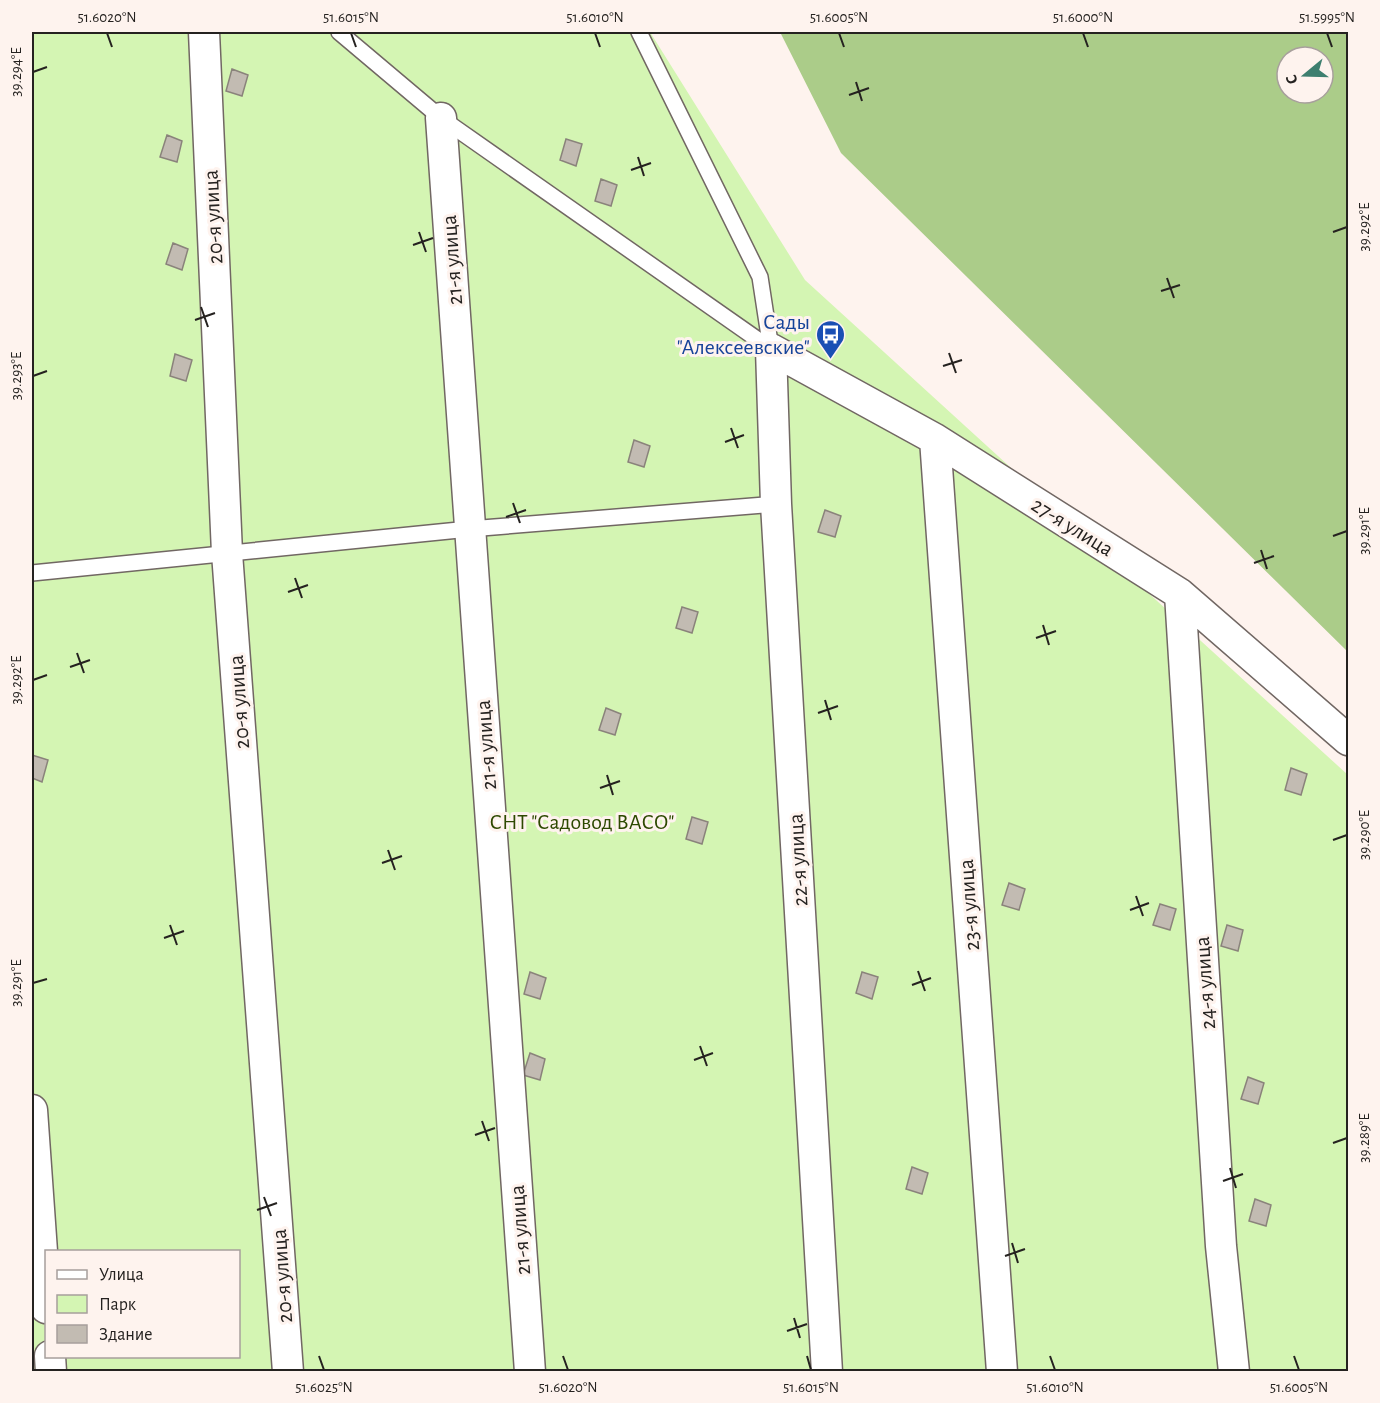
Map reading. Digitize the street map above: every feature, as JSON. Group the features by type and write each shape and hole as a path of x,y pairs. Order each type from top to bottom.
{"street":[{"name":"20-я улица","path":"204,32 227,553 288,1371"},
{"name":"21-я улица","path":"441,118 530,1371"},
{"name":"27-я улица","path":"771,349 935,439 1180,594 1348,740"},
{"name":"22-я улица","path":"771,349 776,504 827,1371"},
{"name":"23-я улица","path":"935,439 1002,1371"},
{"name":"24-я улица","path":"1180,594 1221,1246 1234,1371"},
{"path":"32,1110 45,1294"}],"lane":[{"path":"339,32 441,118 771,349"},
{"path":"639,32 760,277 771,349"},
{"path":"32,573 469,529 776,504"}],"green space":[{"name":"СНТ \"Садовод ВАСО\"","path":"32,32 650,32 805,280 1348,775 1348,1371 32,1371"},
{"path":"780,32 1348,32 1348,652 841,153"}],"building":[{"path":"232,69 248,75 242,96 226,91"},
{"path":"167,135 182,141 177,162 160,157"},
{"path":"566,139 582,144 576,166 560,160"},
{"path":"601,179 617,185 611,206 595,201"},
{"path":"173,243 188,249 182,270 166,264"},
{"path":"175,354 192,360 186,381 170,376"},
{"path":"634,440 650,446 644,467 628,462"},
{"path":"825,510 841,516 835,537 818,532"},
{"path":"682,607 698,612 692,633 676,628"},
{"path":"606,708 621,714 615,735 599,730"},
{"path":"32,755 48,760 42,782 32,778"},
{"path":"1291,768 1307,774 1301,795 1285,790"},
{"path":"692,817 708,822 702,844 686,839"},
{"path":"1009,883 1025,889 1019,910 1002,905"},
{"path":"1160,904 1176,909 1170,930 1153,925"},
{"path":"1227,925 1243,930 1238,951 1221,946"},
{"path":"530,972 546,978 540,999 524,994"},
{"path":"862,972 878,977 872,999 856,993"},
{"path":"530,1053 545,1059 540,1080 523,1075"},
{"path":"1248,1077 1264,1083 1258,1104 1241,1099"},
{"path":"912,1167 928,1173 922,1194 906,1189"},
{"path":"1255,1199 1271,1205 1266,1226 1249,1221"}],"place":[{"name":"Сады \"Алексеевские\"","path":"831,360"}]}
